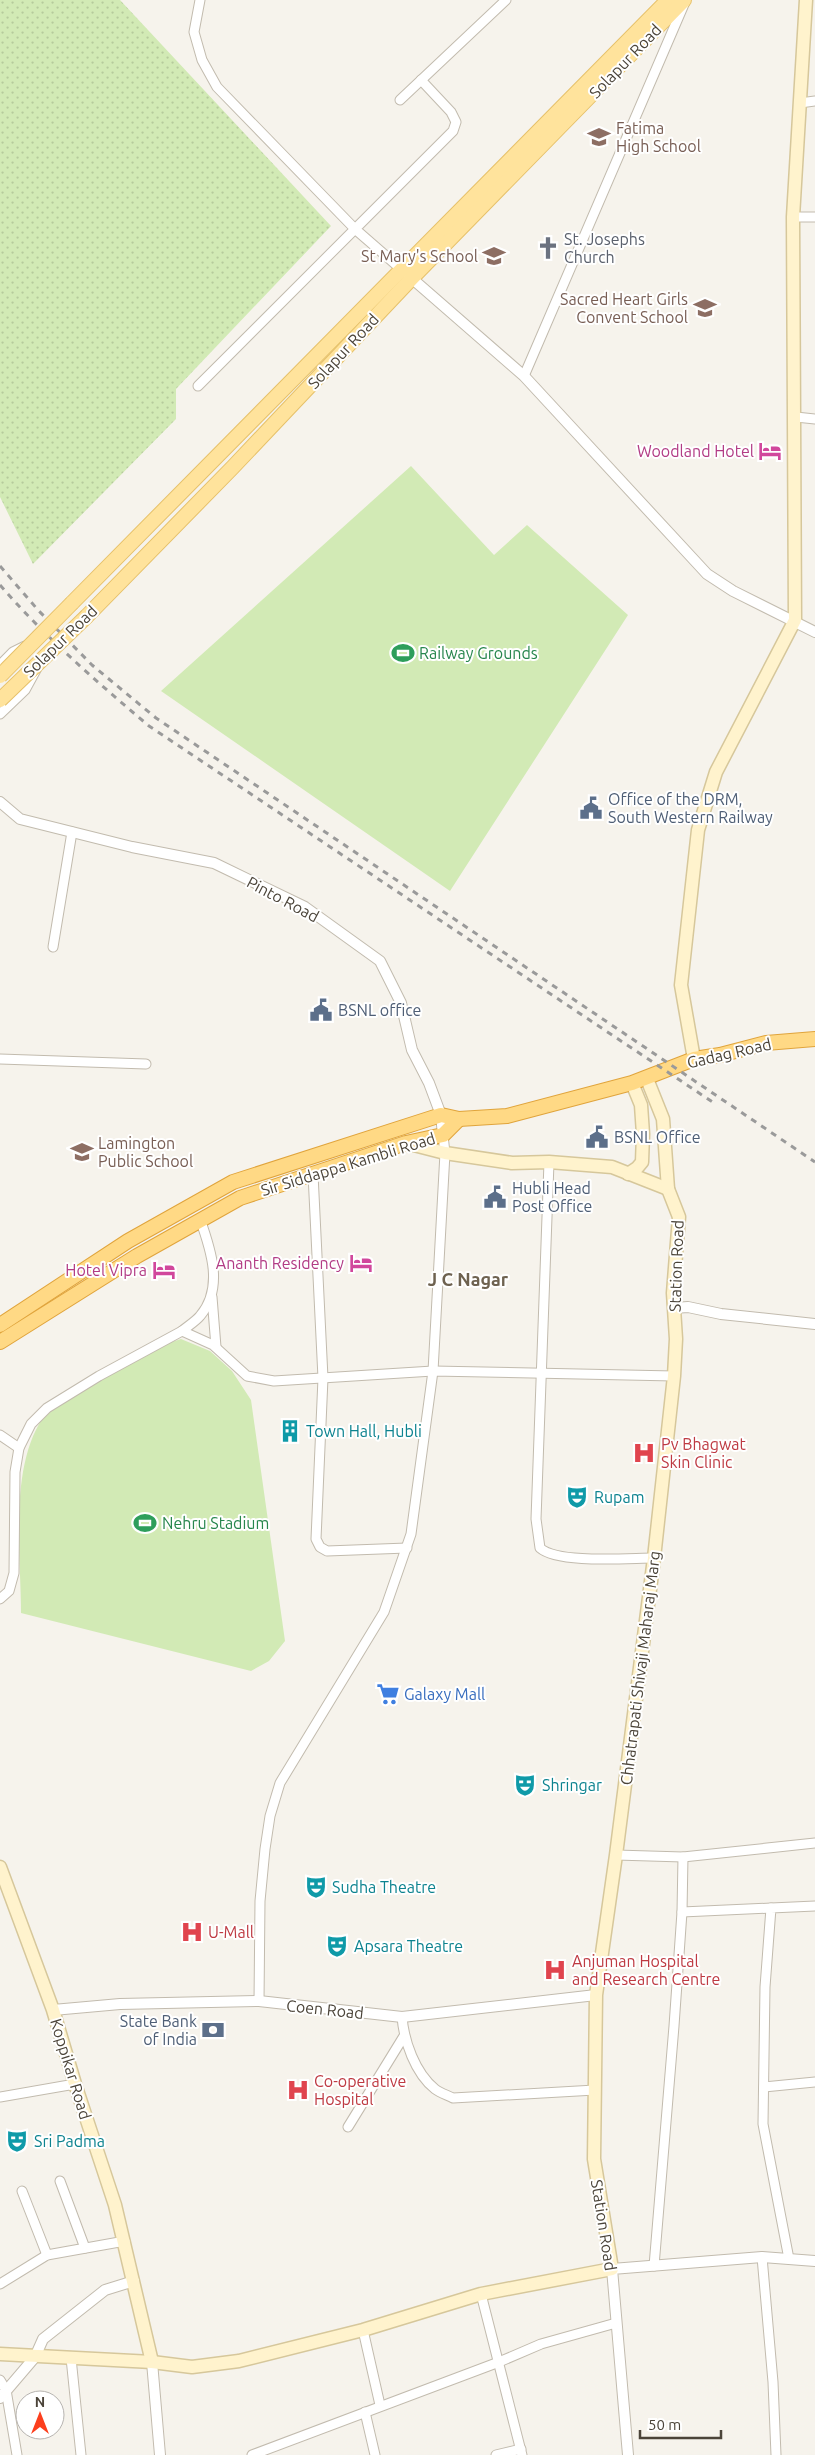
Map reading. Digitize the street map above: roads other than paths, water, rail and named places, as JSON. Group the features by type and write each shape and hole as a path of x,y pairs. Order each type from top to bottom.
{"highway":[{"name":"Gadag Road","path":"459,1119 507,1116 632,1083 694,1059 720,1055 766,1043 815,1039"},
{"name":"Sir Siddappa Kambli Road","path":"0,1325 128,1241 233,1182 441,1115 459,1119"},
{"name":"Sir Siddappa Kambli Road","path":"0,1342 137,1256 240,1198 406,1143 443,1135 459,1119"}],"main road":[{"name":"Solapur Road","path":"0,700 233,467 406,274 668,0"},
{"name":"Solapur Road","path":"0,676 685,0"},
{"path":"694,1059 681,985 698,830 716,772 795,620 796,417 793,217 806,0"},
{"name":"Station Road","path":"646,1078 663,1119 668,1189 679,1217 673,1293 676,1339"},
{"path":"628,1174 638,1168 642,1162 643,1143 641,1105 632,1083"},
{"path":"406,1143 445,1154 512,1163 549,1162 612,1167 668,1189"},
{"name":"Chhatrapati Shivaji Maharaj Marg","path":"596,1995 654,1558 674,1376 676,1339"},
{"name":"Koppikar Road","path":"0,1867 53,2010 115,2205 152,2362"},
{"name":"Station Road","path":"596,1995 594,2159 612,2269"},
{"path":"0,2354 152,2362 192,2367 239,2361 363,2330 481,2294 612,2269"}],"street":[{"path":"200,0 194,32 202,60 217,87 355,229 524,376 707,574 733,591 795,620 815,632"},
{"path":"400,100 506,0"},
{"path":"524,376 685,0"},
{"path":"198,386 453,131 456,122 451,112 421,80"},
{"path":"800,103 815,101"},
{"path":"793,217 815,217"},
{"path":"796,417 815,419"},
{"path":"0,665 13,652 30,646"},
{"path":"0,714 25,690 40,661"},
{"name":"Pinto Road","path":"0,802 20,819 132,847 214,864 305,907 380,961 402,1003 412,1050 429,1083 441,1115 443,1135"},
{"path":"53,947 72,832"},
{"path":"0,1059 146,1064"},
{"path":"258,2001 260,1901 265,1849 270,1816 280,1783 384,1612 411,1534 433,1371 445,1154 443,1135"},
{"path":"549,1162 536,1518 540,1548 546,1554 566,1558 654,1558"},
{"path":"314,1174 323,1378 316,1539 320,1547 327,1551 407,1548"},
{"path":"200,1219 215,1274 212,1297 216,1347"},
{"path":"0,1598 9,1592 14,1573 15,1472 18,1448 31,1424 47,1408 98,1376 182,1330 200,1316 212,1297"},
{"path":"674,1308 688,1307 721,1314 815,1324"},
{"path":"182,1330 216,1347 247,1376 274,1381 433,1371 674,1376"},
{"path":"0,1435 18,1448"},
{"path":"616,1855 683,1857 815,1843"},
{"path":"654,2266 682,1912 683,1857"},
{"path":"682,1912 815,1906"},
{"path":"771,1908 765,1987 763,2124 789,2259"},
{"name":"Coen Road","path":"53,2010 120,2004 258,2001 402,2017 596,1995"},
{"path":"402,2017 404,2036 422,2074 435,2089 453,2098 595,2090"},
{"path":"348,2127 404,2036"},
{"path":"764,2086 815,2082"},
{"path":"0,2097 75,2084"},
{"path":"60,2181 85,2248"},
{"path":"22,2191 47,2255"},
{"path":"0,2284 47,2255 125,2241"},
{"path":"762,2258 773,2382 776,2455"},
{"path":"612,2269 762,2258 815,2260"},
{"name":"Station Road","path":"612,2269 628,2455"},
{"path":"3,2394 35,2357 43,2338 105,2290 134,2281"},
{"path":"481,2294 521,2452 496,2455"},
{"path":"252,2455 380,2405 499,2362 541,2344 616,2324"},
{"path":"363,2330 380,2405"},
{"path":"71,2358 81,2455"},
{"path":"152,2362 160,2455"},
{"path":"0,2380 17,2455"},
{"path":"365,2412 375,2455"}],"railway":[{"path":"0,566 38,610 92,665 156,718 815,1162"},
{"path":"0,585 53,641 149,726 714,1103"}],"place":[{"name":"Fatima High School","path":"599,137"},
{"name":"St. Josephs Church","path":"548,248"},
{"name":"St Mary's School","path":"494,256"},
{"name":"Sacred Heart Girls Convent School","path":"705,308"},
{"name":"Woodland Hotel","path":"770,451"},
{"name":"Railway Grounds","path":"403,653"},
{"name":"Office of the DRM, South Western Railway","path":"591,808"},
{"name":"BSNL office","path":"321,1010"},
{"name":"BSNL Office","path":"597,1137"},
{"name":"Lamington Public School","path":"82,1152"},
{"name":"Hubli Head Post Office","path":"495,1197"},
{"name":"Ananth Residency","path":"361,1263"},
{"name":"Hotel Vipra","path":"164,1270"},
{"name":"Town Hall, Hubli","path":"290,1431"},
{"name":"Pv Bhagwat Skin Clinic","path":"644,1453"},
{"name":"Rupam","path":"577,1497"},
{"name":"Nehru Stadium","path":"145,1523"},
{"name":"Galaxy Mall","path":"388,1694"},
{"name":"Shringar","path":"525,1785"},
{"name":"Sudha Theatre","path":"316,1887"},
{"name":"U-Mall","path":"192,1932"},
{"name":"Apsara Theatre","path":"337,1946"},
{"name":"Anjuman Hospital and Research Centre","path":"555,1970"},
{"name":"State Bank of India","path":"213,2030"},
{"name":"Co-operative Hospital","path":"298,2090"},
{"name":"Sri Padma","path":"17,2141"}],"district":[{"name":"J C Nagar","path":"468,1279"}]}
